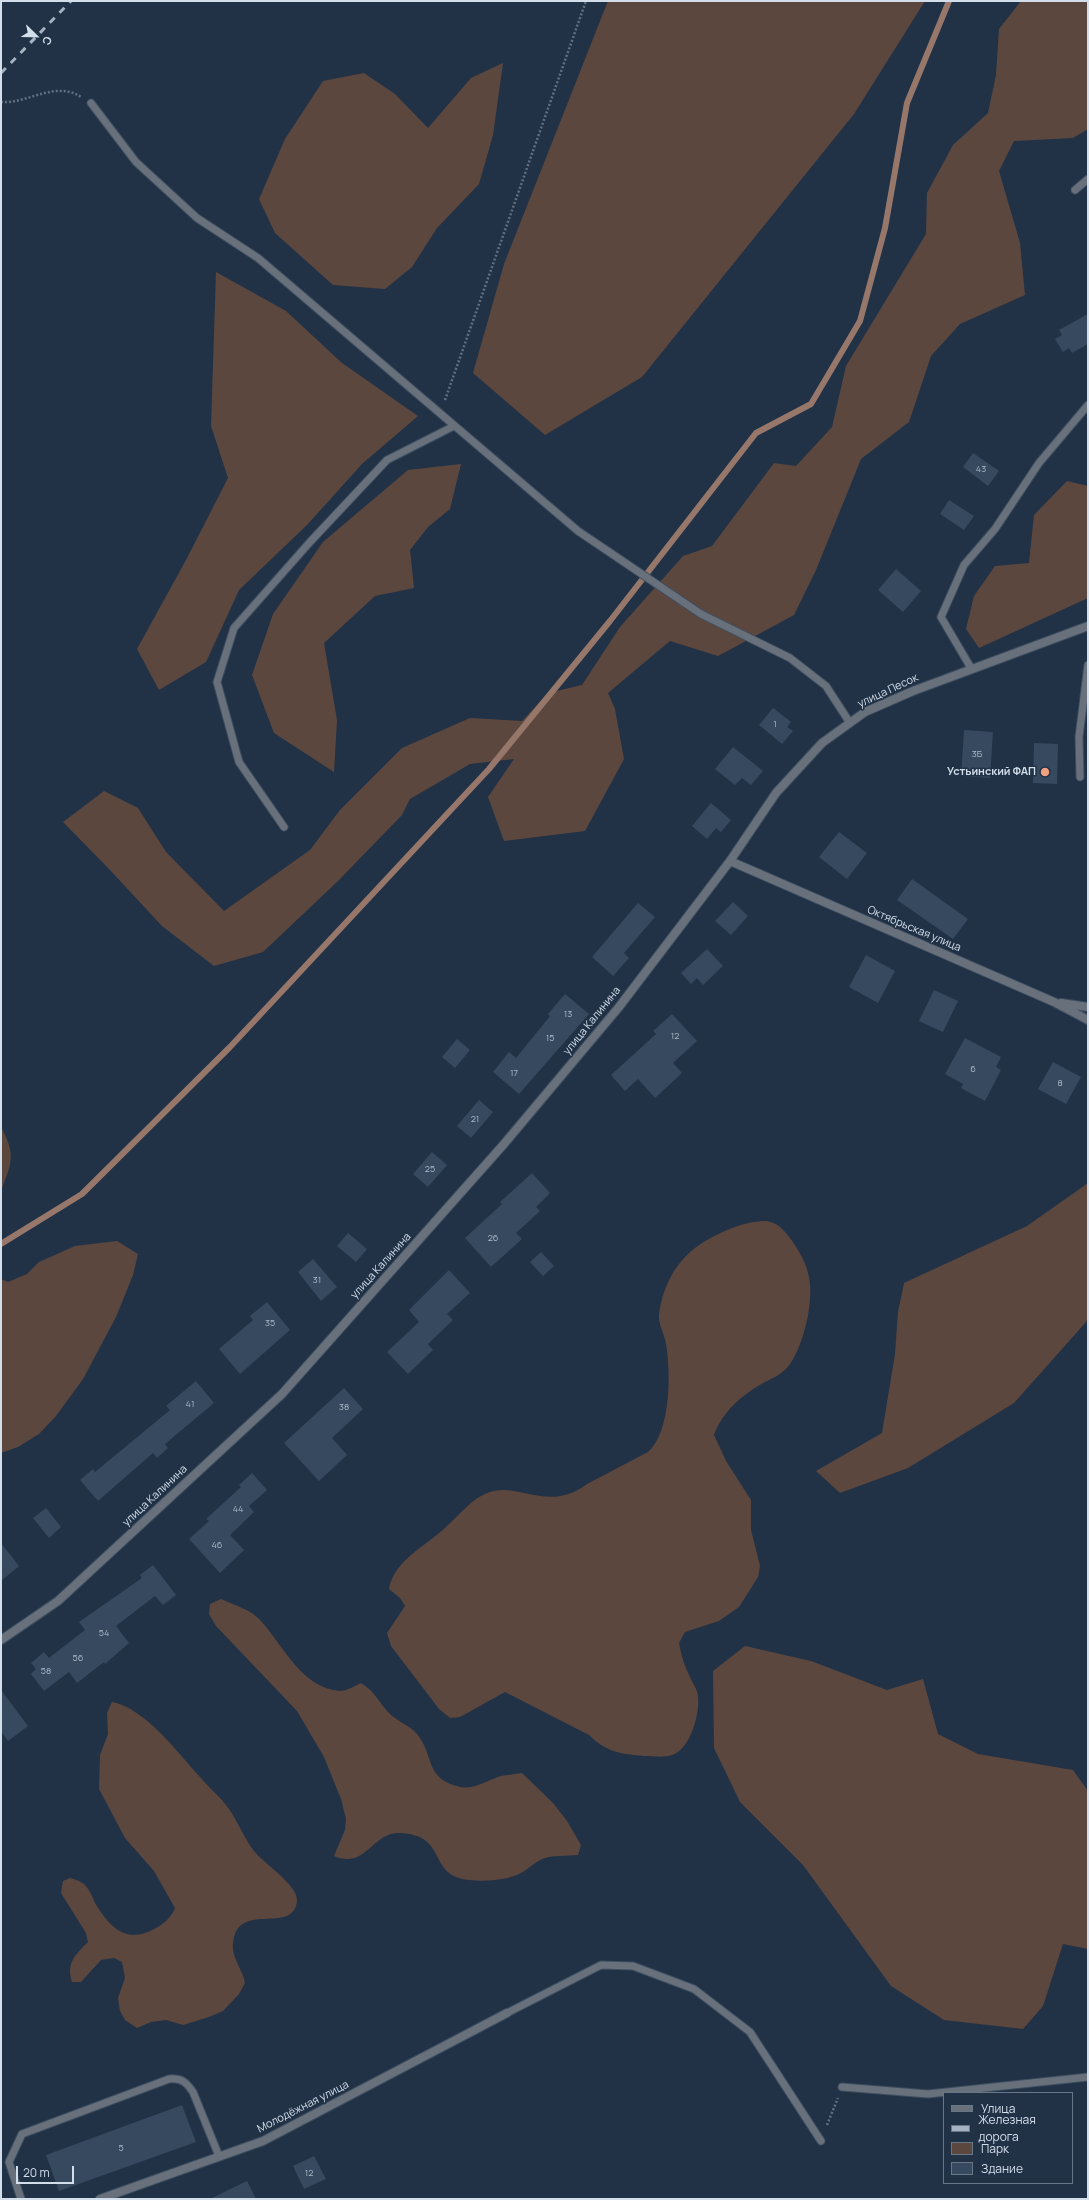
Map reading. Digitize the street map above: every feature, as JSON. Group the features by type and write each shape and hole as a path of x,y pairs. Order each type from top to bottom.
{"street":[{"name":"улица Песок","path":"730,861 776,794 822,743 865,712 971,668 1088,626"},
{"name":"Октябрьская улица","path":"730,861 1054,1002 1088,1020"},
{"name":"улица Калинина","path":"1,1640 58,1601 282,1394 504,1144 619,1006 730,861"},
{"path":"1054,1002 1088,1007"},
{"name":"Молодёжная улица","path":"100,2199 263,2141 507,2014"}],"lane":[{"path":"91,103 136,162 197,218 258,258 578,531 701,614 790,658 826,686 850,723"},
{"path":"1075,190 1088,179"},
{"path":"971,668 942,617 964,564 995,529 1039,462 1088,405"},
{"path":"284,827 239,762 217,682 234,628 310,542 387,460 454,426"},
{"path":"1080,777 1079,736 1088,665"},
{"path":"507,2014 601,1965 632,1966 694,1990 750,2032 821,2141"},
{"path":"946,2092 1088,2076"},
{"path":"21,2199 9,2162 22,2134 169,2080 179,2078 190,2088 219,2156"},
{"path":"842,2087 928,2094 943,2092"}],"path":[{"path":"440,414 586,1"},
{"path":"1,102 14,103 50,91 74,92 91,103"},
{"path":"821,2141 842,2087"}],"green space":[{"path":"608,1 925,1 854,114 642,377 545,435 473,373 504,264"},
{"path":"1021,1 1088,1 1088,129 1073,138 1014,141 999,171 1020,243 1025,295 960,324 931,356 909,422 861,459 816,570 794,615 718,656 670,641 608,693 615,709 624,759 585,831 504,841 488,797 514,759 470,764 410,799 402,815 338,881 263,952 214,966 162,926 63,822 104,791 138,808 166,852 224,911 310,850 340,810 402,748 470,718 522,721 548,693 582,685 620,627 683,556 712,546 774,463 796,466 832,427 846,366 926,234 927,193 953,145 988,113 996,75 999,29"},
{"path":"503,63 493,135 479,184 437,228 412,267 385,289 333,285 275,233 259,199 285,139 323,81 364,73 395,94 428,128 471,78"},
{"path":"216,272 286,311 342,363 418,416 362,464 307,525 239,590 206,662 159,690 137,649 186,560 228,478 211,426"},
{"path":"461,464 450,509 428,527 410,550 414,588 375,596 324,643 337,720 334,772 274,733 252,675 273,614 323,542 408,470"},
{"path":"1067,481 1088,486 1088,598 979,648 966,629 974,596 995,566 1029,563 1034,515"},
{"path":"1,1127 9,1145 11,1159 8,1173 1,1191"},
{"path":"1088,1183 1088,1318 1086,1322 1014,1403 908,1468 840,1493 816,1471 882,1433 895,1354 898,1312 904,1283 1027,1226"},
{"path":"767,1221 777,1225 785,1232 794,1243 802,1257 809,1277 809,1310 800,1345 790,1364 781,1373 755,1388 740,1399 722,1419 714,1435 726,1461 751,1500 751,1530 760,1566 758,1577 739,1607 719,1621 685,1632 679,1643 684,1663 698,1694 697,1713 689,1739 678,1752 669,1756 644,1756 621,1753 608,1749 595,1741 589,1735 505,1692 460,1717 450,1718 439,1709 391,1646 387,1633 405,1606 400,1598 389,1589 397,1570 412,1554 437,1535 470,1504 485,1494 493,1491 510,1490 549,1497 565,1495 648,1452 656,1443 661,1431 668,1401 668,1356 659,1315 664,1291 669,1280 681,1261 699,1245 716,1235 737,1226 752,1222"},
{"path":"117,1241 138,1254 133,1275 116,1317 83,1379 56,1416 39,1434 18,1447 1,1453 1,1279 8,1282 27,1274 39,1262 75,1246"},
{"path":"221,1599 248,1611 257,1617 295,1665 315,1682 327,1688 340,1691 361,1683 366,1686 390,1714 414,1730 424,1746 432,1767 441,1779 465,1788 481,1784 501,1776 522,1773 553,1803 567,1821 581,1845 578,1855 554,1856 546,1858 515,1876 482,1881 466,1880 450,1874 431,1846 424,1840 414,1835 400,1833 391,1834 354,1858 345,1859 334,1856 345,1830 346,1819 341,1799 324,1757 297,1711 216,1626 209,1614 210,1604"},
{"path":"745,1646 811,1661 887,1690 923,1679 938,1734 978,1754 1073,1770 1088,1791 1088,1949 1063,1944 1043,2006 1023,2029 944,2020 891,1986 803,1865 740,1802 714,1748 713,1671"},
{"path":"112,1702 137,1713 149,1722 171,1744 226,1805 247,1841 258,1856 292,1887 296,1894 297,1900 294,1911 286,1916 252,1920 242,1924 235,1933 233,1949 245,1983 239,1994 223,2011 183,2025 166,2020 151,2022 137,2028 125,2020 120,2011 118,1998 125,1978 122,1962 114,1958 101,1960 81,1982 72,1982 70,1975 73,1960 88,1942 86,1933 61,1893 63,1881 70,1878 82,1883 90,1892 105,1918 123,1933 131,1935 148,1932 157,1927 168,1919 175,1908 154,1871 125,1838 99,1789 100,1755 108,1734 107,1713"}],"building":[{"path":"1088,314 1088,344 1072,353 1069,348 1063,352 1055,339 1062,335 1059,330"},
{"path":"973,453 999,471 988,486 963,467"},
{"path":"949,500 974,516 964,530 940,514"},
{"path":"896,569 921,591 903,612 878,590"},
{"path":"773,708 791,722 787,727 793,731 782,744 759,725"},
{"path":"964,730 993,732 990,778 961,776"},
{"path":"1034,743 1058,744 1057,784 1033,783"},
{"path":"733,747 763,771 751,785 742,778 735,785 715,769"},
{"path":"711,803 731,820 721,832 716,828 707,839 692,826"},
{"path":"839,832 867,853 847,879 819,857"},
{"path":"912,879 968,919 953,939 897,900"},
{"path":"733,902 748,916 731,935 715,921"},
{"path":"638,903 655,917 624,953 629,958 613,976 592,957"},
{"path":"707,949 723,966 703,985 697,978 691,984 681,973"},
{"path":"866,955 895,971 878,1003 849,987"},
{"path":"934,990 958,1001 943,1032 919,1021"},
{"path":"565,994 589,1014 519,1094 493,1072 509,1052 516,1058 550,1016 548,1014"},
{"path":"672,1014 697,1041 673,1063 682,1073 655,1098 638,1079 625,1091 611,1075 656,1034 653,1031"},
{"path":"965,1038 1001,1057 996,1067 1001,1070 985,1101 961,1088 963,1084 945,1074"},
{"path":"457,1039 470,1050 455,1068 442,1057"},
{"path":"1053,1062 1081,1077 1066,1104 1038,1089"},
{"path":"479,1100 493,1112 471,1138 457,1126"},
{"path":"432,1152 447,1165 428,1187 413,1174"},
{"path":"532,1173 550,1193 536,1207 540,1211 516,1233 522,1239 491,1267 465,1238 502,1204 500,1202"},
{"path":"348,1233 367,1249 356,1262 337,1246"},
{"path":"541,1252 554,1266 543,1276 530,1262"},
{"path":"313,1259 337,1287 321,1301 298,1272"},
{"path":"449,1270 470,1293 447,1314 453,1320 428,1344 433,1350 408,1374 387,1352 419,1322 409,1310"},
{"path":"267,1302 290,1330 240,1374 219,1349 253,1320 250,1316"},
{"path":"196,1381 214,1403 165,1444 168,1448 157,1458 153,1453 98,1501 80,1480 93,1469 95,1472 170,1410 166,1406"},
{"path":"344,1388 363,1409 332,1438 347,1455 319,1481 284,1443"},
{"path":"252,1473 267,1490 249,1506 254,1512 230,1535 244,1550 220,1573 189,1539 209,1521 206,1519 241,1487 239,1485"},
{"path":"46,1508 61,1527 49,1538 33,1518"},
{"path":"1,1543 19,1566 1,1581"},
{"path":"153,1565 176,1595 163,1605 155,1596 116,1626 129,1643 105,1664 104,1662 77,1683 69,1672 44,1691 31,1674 36,1669 31,1663 44,1652 49,1658 85,1630 79,1622 142,1578 140,1575"},
{"path":"1,1690 28,1726 8,1741 1,1731"},
{"path":"182,2105 196,2142 59,2191 46,2155"},
{"path":"314,2156 326,2179 304,2189 293,2166"},
{"path":"247,2181 256,2199 210,2199"}],"waterway":[{"path":"1,1244 82,1194 230,1047 489,769 610,621 756,433 811,404 860,321 885,228 907,103 949,1"}],"railway":[{"path":"1,73 71,1"}],"place":[{"name":"Устьинский ФАП","path":"1045,772"}]}
